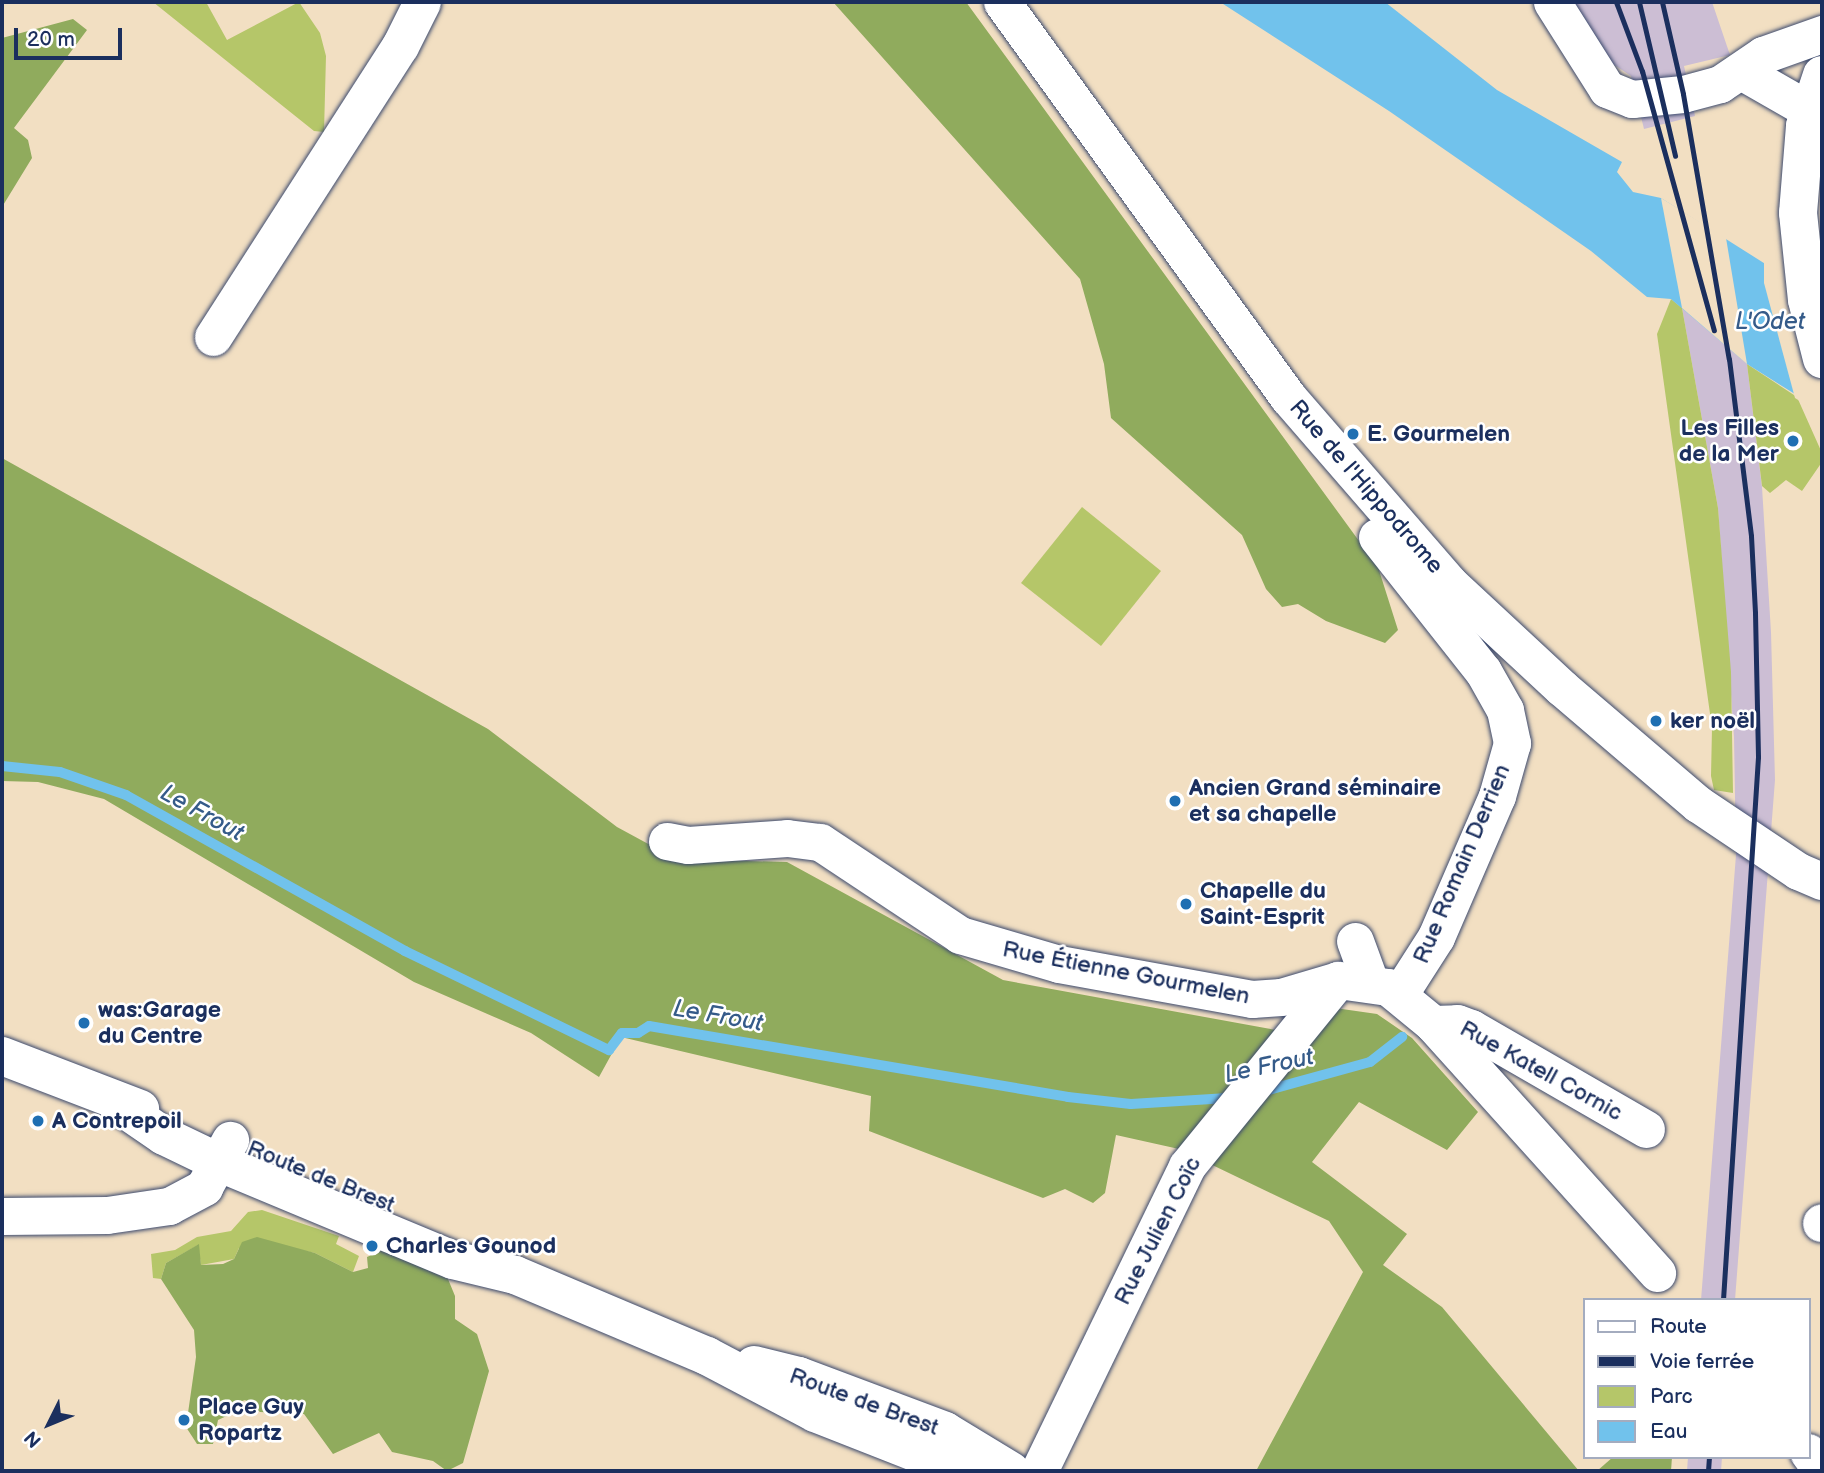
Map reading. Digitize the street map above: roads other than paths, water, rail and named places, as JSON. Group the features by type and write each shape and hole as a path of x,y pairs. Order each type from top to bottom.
{"main road":[{"path":"1822,75 1808,110 1798,198 1805,289 1822,359"},
{"name":"Route de Brest","path":"2,1056 116,1103 164,1136 225,1151 453,1260 514,1275 707,1356 815,1413 963,1471"},
{"name":"Route de Brest","path":"707,1356 825,1385 946,1431 1011,1471"}],"street":[{"path":"213,337 400,46 422,2"},
{"name":"Rue de l'Hippodrome","path":"1002,2 1288,397 1359,485 1457,591 1562,688 1698,804 1798,871 1822,881"},
{"path":"1552,2 1599,79 1614,94 1632,99 1683,94 1720,84 1763,55 1822,34"},
{"path":"1741,71 1808,110"},
{"name":"Rue Romain Derrien","path":"1359,485 1359,504 1373,531 1497,694 1512,743 1497,796 1436,937 1369,985"},
{"name":"Rue Étienne Gourmelen","path":"667,841 688,845 788,838 820,842 960,935 1059,964 1252,999 1369,985"},
{"path":"1355,941 1369,985 1433,1024 1657,1273"},
{"name":"Rue Julien Coïc","path":"1039,1471 1187,1166 1239,1098 1369,985"},
{"name":"Rue Katell Cornic","path":"1433,1024 1457,1023 1471,1028 1646,1129"},
{"path":"2,1216 119,1214 169,1206 204,1187 225,1151"},
{"path":"1810,1455 1822,1471"}],"water":[{"name":"L'Odet","path":"1220,2 1385,2 1497,90 1622,162 1617,172 1633,192 1661,198 1805,289 1822,411 1747,364 1671,299 1647,297 1591,251 1389,111"}],"waterway":[{"name":"Le Frout","path":"2,766 60,772 126,795 405,951 609,1050 622,1033 638,1033 649,1026 1068,1097 1131,1104 1228,1098"},
{"name":"Le Frout","path":"1261,1092 1370,1062 1402,1037"}],"railway":[{"path":"1616,2 1642,71 1714,330"},
{"path":"1639,2 1675,156"},
{"path":"1662,2 1683,94 1729,359 1751,536 1755,613 1758,757 1723,1298"},
{"path":"1708,1471 1709,1459"}],"place":[{"name":"E. Gourmelen","path":"1353,434"},
{"name":"Les Filles de la Mer","path":"1793,441"},
{"name":"ker noël","path":"1656,721"},
{"name":"Ancien Grand séminaire et sa chapelle","path":"1175,801"},
{"name":"Chapelle du Saint-Esprit","path":"1186,904"},
{"name":"was:Garage du Centre","path":"84,1023"},
{"name":"A Contrepoil","path":"38,1121"},
{"name":"Charles Gounod","path":"372,1246"},
{"name":"Place Guy Ropartz","path":"184,1420"}]}
